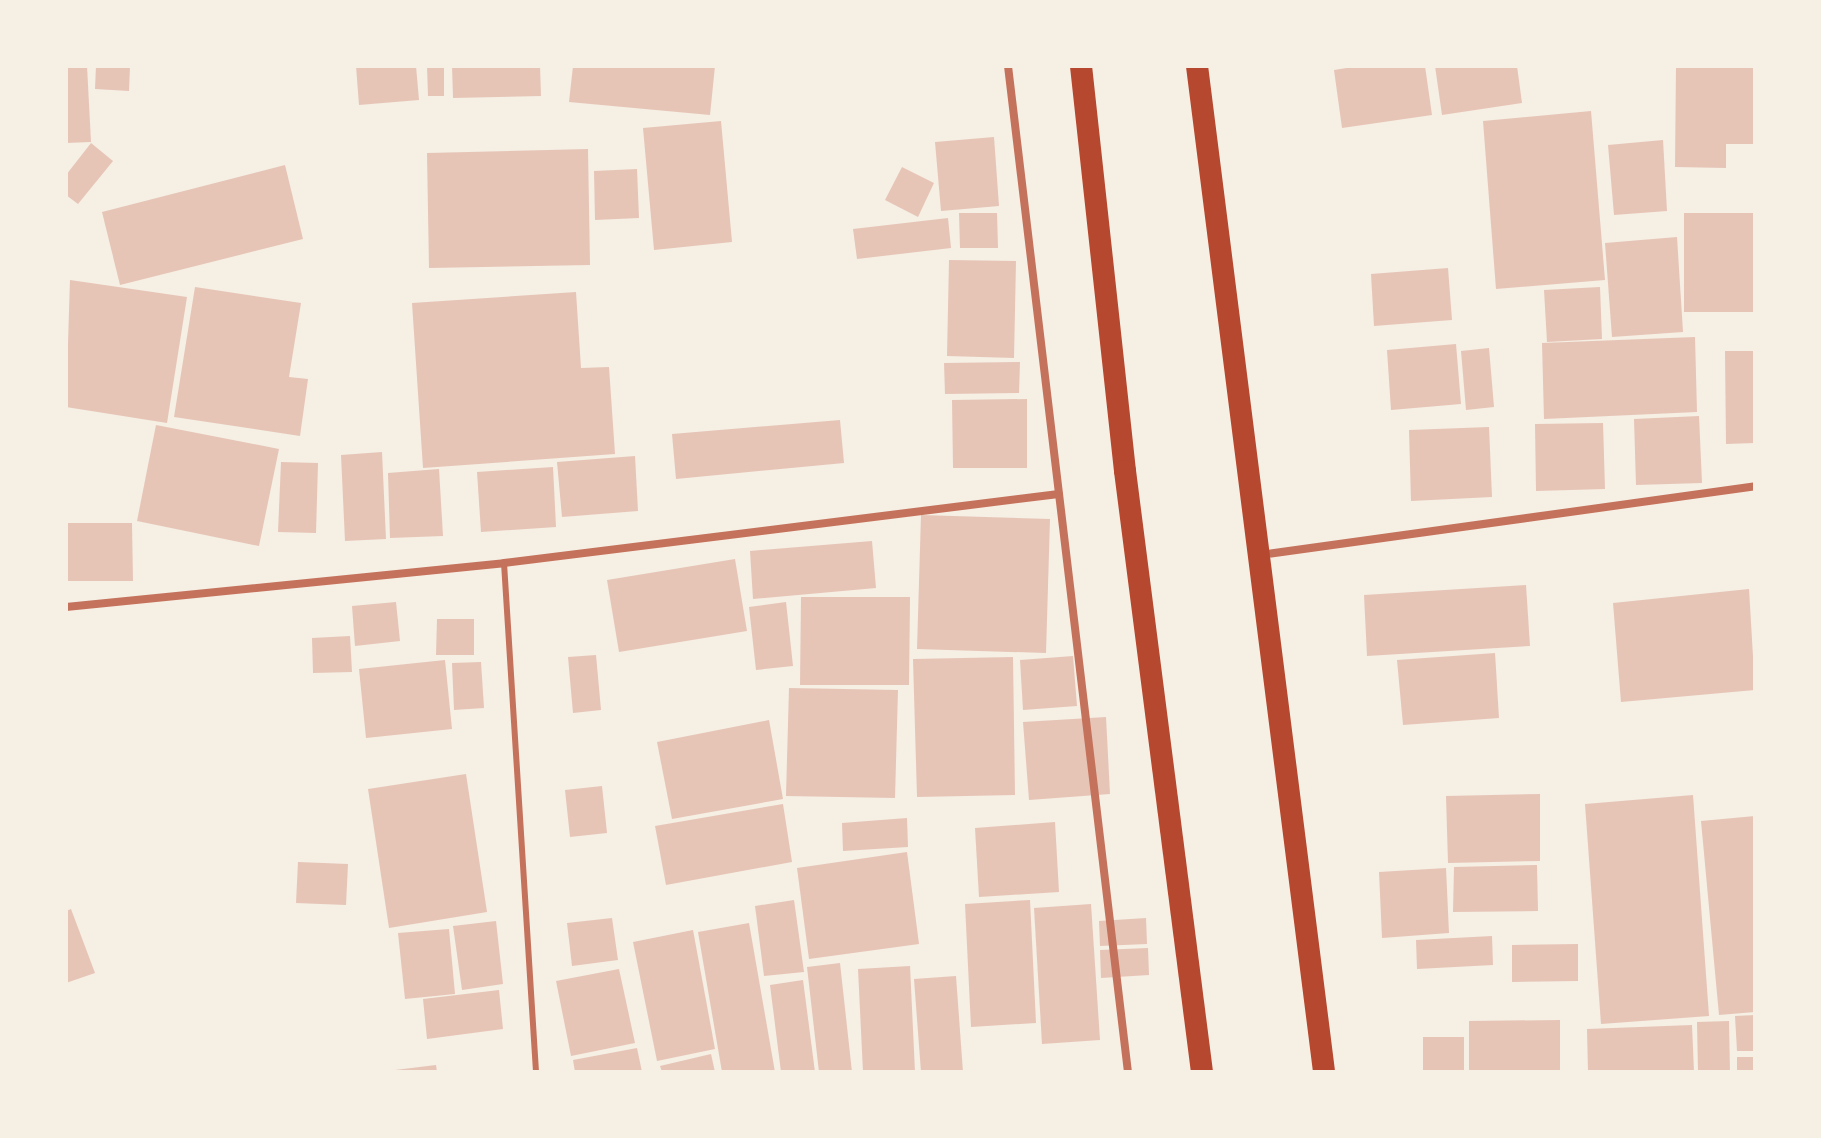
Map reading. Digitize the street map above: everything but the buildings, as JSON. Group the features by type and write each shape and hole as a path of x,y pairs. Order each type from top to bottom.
{"highway":[{"path":"1081,66 1125,471 1202,1072"},
{"path":"1197,66 1324,1072"}],"street":[{"path":"1008,66 1128,1072"},
{"path":"1259,555 1755,486"},
{"path":"66,607 504,563 1059,494"}],"lane":[{"path":"504,563 536,1072"}]}
